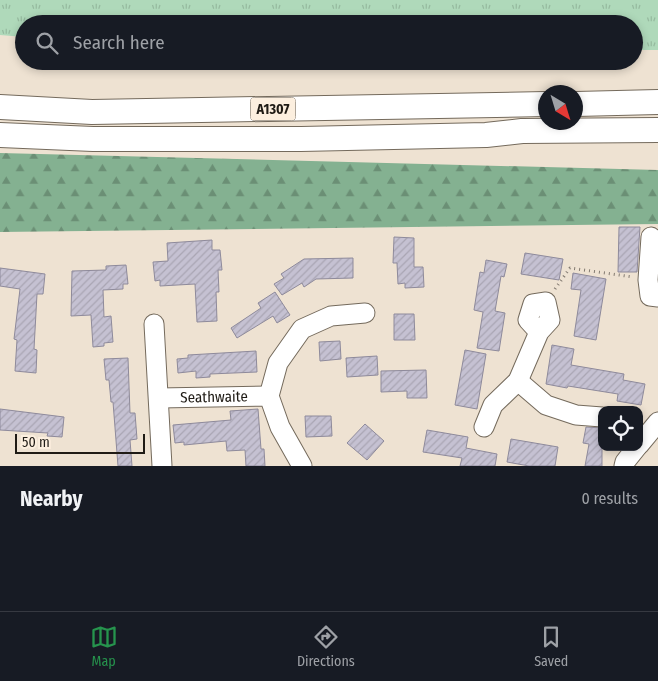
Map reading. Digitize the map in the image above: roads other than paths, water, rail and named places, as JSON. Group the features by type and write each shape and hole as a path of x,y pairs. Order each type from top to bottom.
{"main road":[{"path":"583,104 658,102"},
{"name":"A1307","path":"0,107 92,112 538,104"},
{"name":"A1307","path":"0,135 93,138 301,139 486,135 522,131 658,130"},
{"name":"A1307","path":"486,135 523,140 658,142"}],"street":[{"path":"651,236 648,280 650,296 658,298"},
{"path":"484,427 494,405 518,381 539,332 550,320 546,302"},
{"name":"Seathwaite","path":"302,466 280,427 269,396 278,363 302,329 331,316 365,313"},
{"name":"Seathwaite","path":"154,324 162,466"},
{"path":"518,381 546,405 576,415 598,417"},
{"name":"Seathwaite","path":"159,398 269,396"},
{"path":"624,466 634,451"}]}
